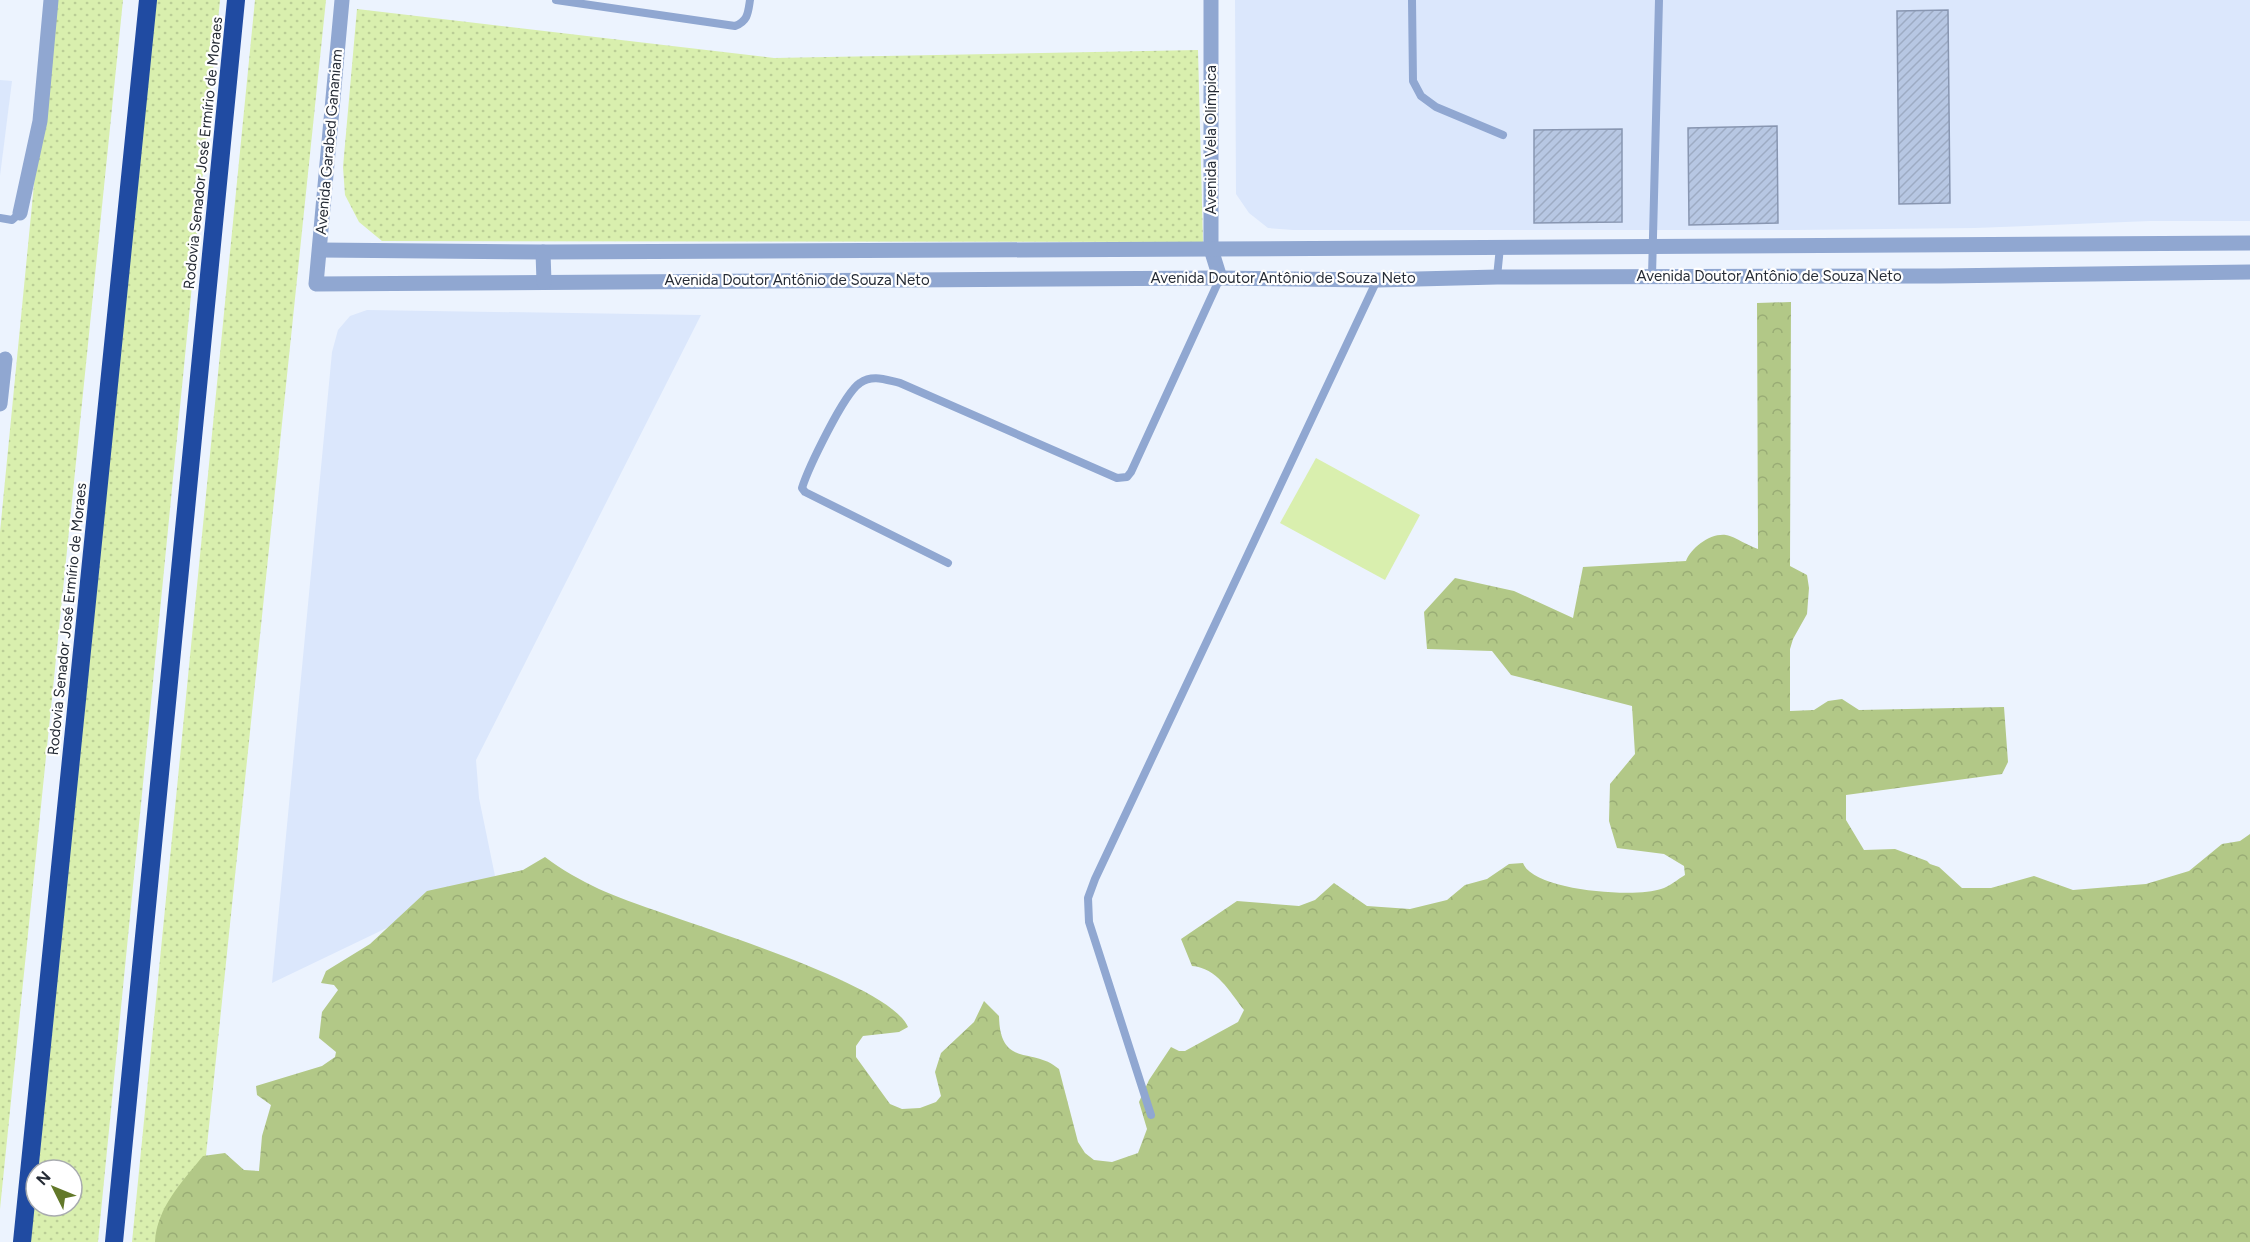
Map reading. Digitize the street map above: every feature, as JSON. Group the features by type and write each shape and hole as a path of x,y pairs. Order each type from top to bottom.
{"highway":[{"name":"Rodovia Senador José Ermírio de Moraes","path":"22,1242 148,0"},
{"name":"Rodovia Senador José Ermírio de Moraes","path":"114,1242 236,0"}],"street":[{"path":"20,213 40,121 51,0"},
{"name":"Avenida Garabed Gananiam","path":"316,284 342,0"},
{"name":"Avenida Vela Olímpica","path":"1211,0 1211,249 1220,278"},
{"name":"Avenida Doutor Antônio de Souza Neto","path":"320,250 543,252 2250,243"},
{"path":"543,252 544,282"},
{"name":"Avenida Doutor Antônio de Souza Neto","path":"316,284 1220,278 1377,280 1497,277 1940,276 2250,272"},
{"path":"0,404 5,359"}],"lane":[{"path":"556,0 735,26 743,23 748,16 750,0"},
{"path":"1412,0 1413,81 1421,96 1436,107 1503,135"},
{"path":"1652,276 1659,0"},
{"path":"0,218 12,220 20,213"},
{"path":"1497,277 1500,247"},
{"path":"948,563 805,492 802,488 844,401 859,383 874,377 900,383 1117,478 1127,477 1220,278"},
{"path":"1151,1115 1089,922 1088,898 1100,868 1377,280"}],"shaded area":[{"path":"1235,0 2250,0 2250,221 2150,221 1975,228 1795,230 1293,230 1268,228 1249,213 1236,194"},
{"path":"0,80 12,81 0,176"},
{"path":"367,310 701,315 476,760 479,798 495,876 272,983 332,352 338,330 350,316"}],"green space":[{"path":"52,0 123,0 0,1209 0,532"},
{"path":"155,0 220,0 98,1242 30,1242 33,1218 84,1218 84,1158 39,1158"},
{"path":"255,0 326,0 197,1242 132,1242"},
{"path":"357,9 774,58 1198,50 1203,242 382,241 359,222 345,195 343,167"},
{"path":"1791,302 1790,566 1807,575 1809,588 1807,614 1790,649 1790,711 1814,710 1828,701 1842,699 1859,710 2004,707 2008,762 2002,774 1846,795 1846,820 1864,850 1895,849 1927,861 1939,867 1962,888 1991,888 2034,876 2073,890 2146,884 2189,871 2222,844 2240,841 2250,834 2250,1242 155,1242 160,1217 166,1206 179,1185 203,1156 225,1153 244,1170 259,1171 262,1136 271,1105 257,1095 256,1086 322,1066 335,1057 336,1052 319,1038 322,1012 338,990 334,985 321,983 326,971 370,944 427,891 523,870 545,857 599,889 816,969 859,989 891,1008 908,1027 899,1032 863,1036 856,1046 856,1057 890,1104 902,1109 920,1108 936,1102 941,1096 935,1072 941,1053 974,1022 984,1001 999,1016 1001,1033 1005,1043 1012,1050 1049,1062 1059,1069 1078,1142 1085,1153 1094,1160 1112,1162 1138,1153 1147,1129 1139,1102 1149,1080 1171,1047 1185,1051 1238,1022 1244,1010 1228,988 1215,976 1209,971 1192,966 1181,939 1237,901 1299,906 1315,900 1334,883 1367,906 1410,909 1447,900 1465,885 1487,879 1509,864 1523,863 1531,873 1545,880 1586,890 1648,892 1670,885 1685,875 1684,866 1664,854 1617,848 1609,821 1610,784 1635,754 1632,706 1511,675 1492,651 1427,649 1424,612 1455,578 1514,591 1573,618 1583,567 1686,561 1692,551 1702,542 1720,535 1730,536 1758,549 1757,303"},
{"path":"1316,458 1420,515 1385,580 1280,523"}],"building":[{"path":"1948,10 1950,203 1899,204 1897,11"},
{"path":"1777,126 1778,223 1689,225 1688,128"},
{"path":"1622,129 1622,222 1534,223 1534,130"}]}
